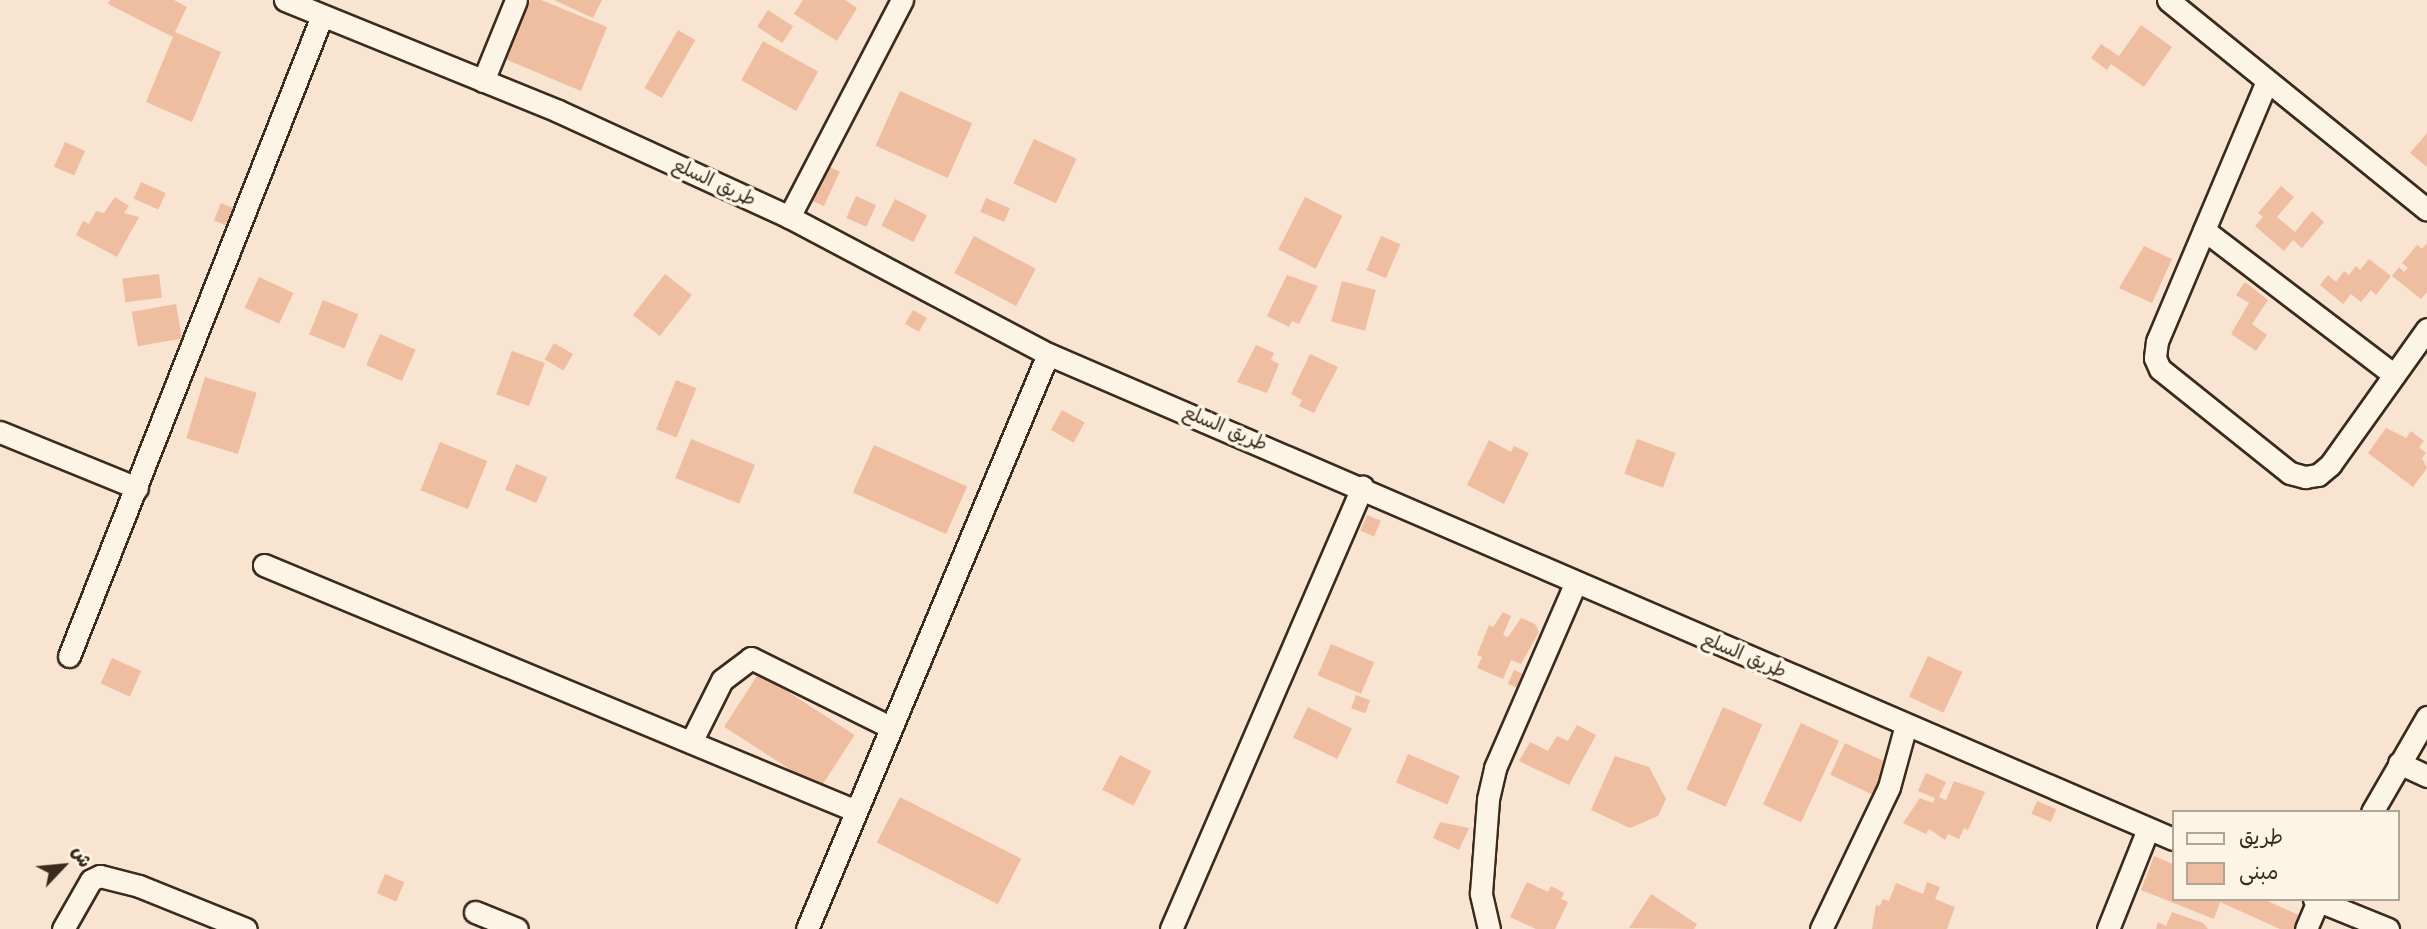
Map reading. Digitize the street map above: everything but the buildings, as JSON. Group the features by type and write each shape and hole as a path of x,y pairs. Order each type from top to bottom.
{"street":[{"name":"طريق السلع","path":"285,0 483,81 789,217 1048,354 1362,487 1575,584 2172,839"},
{"path":"483,81 516,0"},
{"path":"789,217 902,0"},
{"path":"2168,0 2427,210"},
{"path":"69,656 322,16"},
{"path":"2267,81 2157,341 2155,358 2168,378 2290,473 2318,475 2330,465 2427,329"},
{"path":"2204,230 2394,375"},
{"path":"807,929 1048,354"},
{"path":"0,432 137,488"},
{"path":"1171,929 1362,487"},
{"path":"264,565 856,811"},
{"path":"1489,929 1481,893 1493,779 1575,584"},
{"path":"691,742 722,680 751,657 890,727"},
{"path":"2373,810 2427,717"},
{"path":"1821,929 1889,787 1906,725"},
{"path":"2399,763 2427,776"},
{"path":"2108,929 2148,829"},
{"path":"63,929 91,880 100,876 139,886 246,929"},
{"path":"2306,929 2317,901"},
{"path":"2319,901 2388,929"},
{"path":"475,912 517,929"}]}
